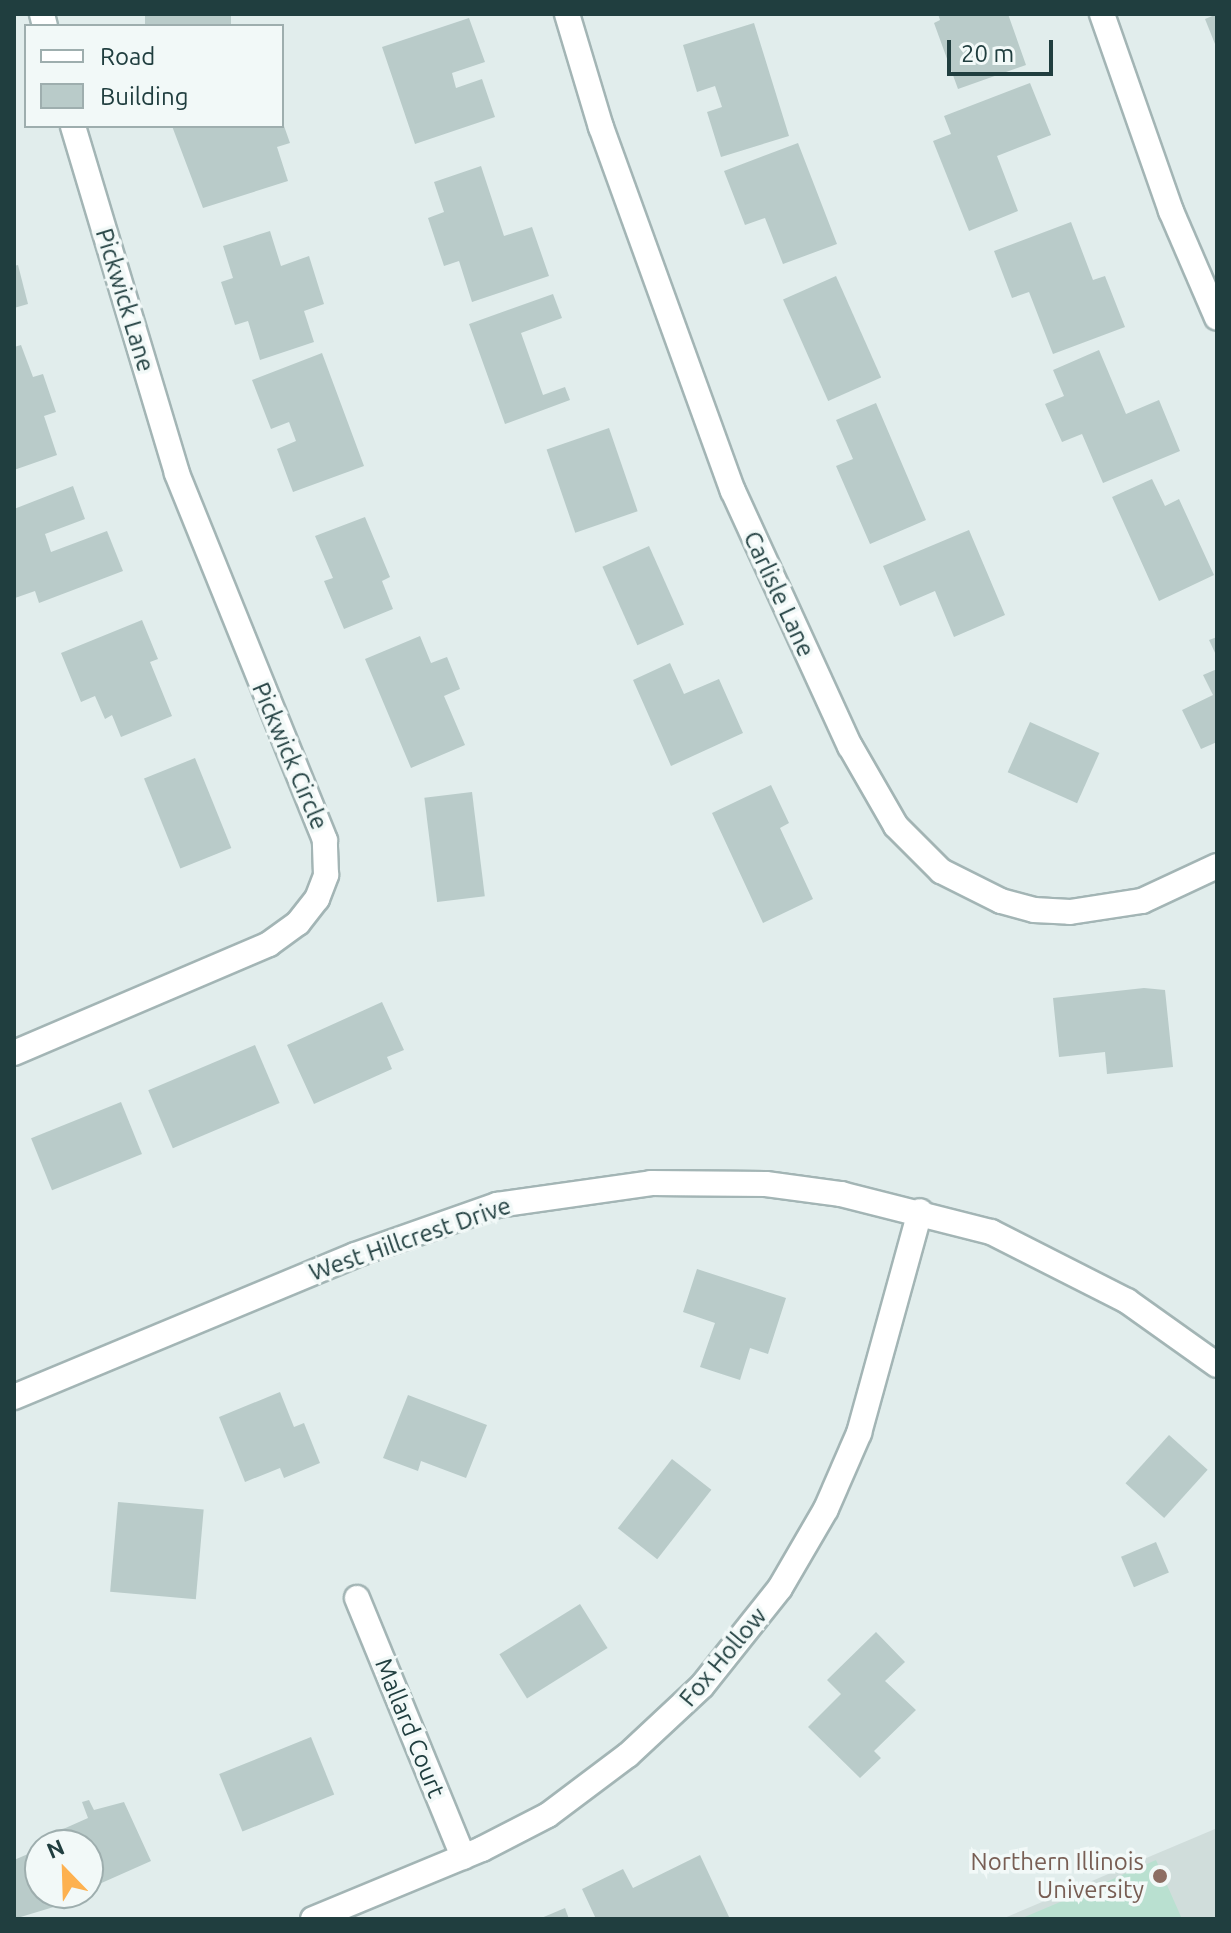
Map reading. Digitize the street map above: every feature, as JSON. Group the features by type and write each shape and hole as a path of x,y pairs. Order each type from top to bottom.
{"street":[{"name":"Carlisle Lane","path":"567,14 601,127 733,491 850,746 896,826 941,871 1001,901 1034,910 1070,912 1142,901 1217,866"},
{"path":"1102,14 1171,211 1217,318"},
{"name":"Pickwick Lane","path":"74,128 177,473"},
{"name":"Pickwick Circle","path":"14,1053 269,944 298,923 317,899 326,875 325,840 177,473"},
{"name":"West Hillcrest Drive","path":"14,1397 355,1255 497,1205 539,1196 713,1182 826,1192 920,1211 1023,1245 1156,1318 1217,1365"},
{"name":"Fox Hollow","path":"313,1919 463,1857 548,1815 628,1755 702,1686 780,1588 826,1509 859,1433 920,1211"},
{"name":"Mallard Court","path":"357,1598 463,1857"}],"shaded area":[{"name":"Northern Illinois University","path":"1215,1829 1217,1919 1002,1919"}],"green space":[{"path":"1156,1860 1182,1919 1020,1919 1079,1894"}],"building":[{"path":"145,14 231,14 231,24 145,24"},
{"path":"938,14 1008,14 1026,65 958,89 934,23 940,20"},
{"path":"1217,14 1217,49 1205,19"},
{"path":"469,18 485,62 452,73 456,88 482,79 495,117 415,144 382,47"},
{"path":"754,23 789,136 721,157 707,112 722,107 715,86 697,92 683,45"},
{"path":"1030,83 1051,135 997,156 1018,211 969,231 933,141 951,134 944,116"},
{"path":"284,126 290,143 277,147 288,181 203,208 173,128"},
{"path":"798,143 837,244 783,264 765,218 745,225 724,171"},
{"path":"481,166 504,236 532,227 549,276 472,302 459,261 444,266 428,218 444,212 434,182"},
{"path":"1071,222 1093,280 1105,276 1125,327 1053,354 1029,292 1012,298 994,251"},
{"path":"270,231 281,266 309,256 324,304 304,311 314,342 260,360 248,321 235,325 221,282 233,278 223,246"},
{"path":"18,265 28,304 14,308 14,266"},
{"path":"836,276 881,377 828,401 783,300"},
{"path":"553,294 562,318 521,333 543,395 565,387 570,400 505,424 469,324"},
{"path":"21,345 33,377 43,374 56,412 44,416 57,455 14,470 14,347"},
{"path":"1099,350 1126,414 1159,400 1180,451 1103,483 1082,434 1062,442 1045,404 1064,396 1053,370"},
{"path":"322,353 364,466 293,492 277,449 296,441 289,422 271,429 252,380"},
{"path":"876,403 926,520 870,544 836,466 853,459 836,420"},
{"path":"609,428 638,511 575,533 547,449"},
{"path":"1152,479 1165,506 1179,499 1214,575 1159,601 1112,497"},
{"path":"73,486 85,519 45,534 51,552 107,531 123,571 39,603 35,591 15,598 14,509"},
{"path":"365,517 390,577 382,581 393,609 344,629 324,581 333,578 315,536"},
{"path":"969,530 1005,615 954,637 935,591 900,606 883,566"},
{"path":"649,546 684,625 637,645 602,567"},
{"path":"142,620 158,659 150,662 172,716 121,737 112,715 105,719 95,696 81,702 61,653"},
{"path":"420,636 431,663 447,657 460,689 444,696 465,745 411,768 365,659"},
{"path":"1217,637 1217,657 1209,640"},
{"path":"670,663 684,694 719,679 743,733 671,766 633,680"},
{"path":"1217,669 1217,742 1201,749 1182,710 1213,695 1203,675"},
{"path":"1030,722 1099,753 1077,803 1008,772"},
{"path":"195,758 231,848 180,869 144,779"},
{"path":"771,785 789,823 780,828 813,899 763,923 712,813"},
{"path":"472,792 485,896 437,902 424,798"},
{"path":"1144,988 1165,990 1173,1067 1107,1074 1105,1052 1059,1057 1053,998"},
{"path":"382,1002 404,1050 387,1057 392,1069 314,1104 287,1045"},
{"path":"255,1045 280,1103 173,1148 148,1090"},
{"path":"121,1102 142,1154 52,1190 31,1138"},
{"path":"697,1269 786,1298 768,1354 750,1348 740,1380 700,1367 715,1323 683,1312"},
{"path":"280,1392 294,1427 304,1423 320,1463 284,1478 280,1468 245,1482 219,1417"},
{"path":"408,1395 487,1425 466,1478 421,1461 418,1471 383,1458"},
{"path":"1169,1435 1208,1470 1164,1518 1126,1483"},
{"path":"672,1459 711,1490 657,1559 618,1528"},
{"path":"118,1502 204,1509 196,1599 110,1592"},
{"path":"1156,1542 1169,1572 1134,1587 1121,1557"},
{"path":"580,1604 608,1648 527,1698 499,1654"},
{"path":"876,1632 905,1662 885,1681 916,1710 874,1751 881,1758 860,1778 808,1727 841,1694 827,1680"},
{"path":"311,1737 334,1794 242,1832 219,1774"},
{"path":"89,1800 94,1810 124,1802 151,1861 104,1882 104,1829 63,1829 88,1818 82,1802"},
{"path":"700,1855 730,1919 596,1919 582,1889 623,1869 633,1888"},
{"path":"24,1856 24,1909 47,1909 14,1919 14,1860"},
{"path":"565,1908 569,1919 539,1919"}],"place":[{"name":"Northern Illinois University","path":"1160,1876"}]}
